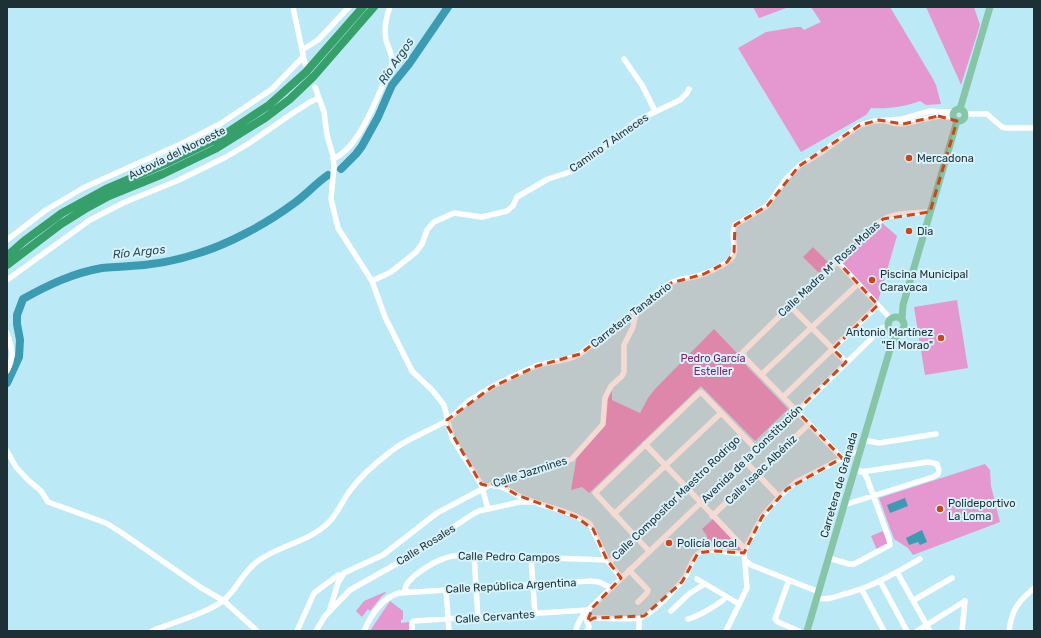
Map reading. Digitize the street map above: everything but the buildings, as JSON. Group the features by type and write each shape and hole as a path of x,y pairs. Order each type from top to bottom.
{"highway":[{"name":"Autovía del Noroeste","path":"7,256 62,212 106,189 169,162 219,138 268,106 306,72 363,7"},
{"name":"Autovía del Noroeste","path":"7,265 61,224 85,209 109,196 163,174 215,149 265,118 290,99 314,76 374,7"}],"main road":[{"name":"Carretera de Granada","path":"807,631 844,505 863,472 860,452 863,440 895,333 904,328 892,322 903,305 955,120 953,114 960,111 990,7"},
{"path":"955,120 962,121 964,118 960,111"},
{"path":"892,322 890,330 895,333"}],"street":[{"path":"293,7 305,64"},
{"path":"302,50 318,40 349,7"},
{"path":"333,159 344,153 359,132 370,114 391,68 392,57 386,40 385,31 390,7"},
{"path":"7,240 46,210 83,188 183,143 220,124 272,89 303,57"},
{"path":"624,59 642,85 655,112"},
{"path":"315,87 324,112 327,135 333,159 331,199 336,223 343,237 372,281 385,317 412,371 433,391 444,405 452,438 484,486 488,509"},
{"name":"Camino 7 Almeces","path":"372,281 391,272 413,256 422,244 430,226 439,219 454,213 482,217 507,211 513,206 517,197 548,179 570,172 601,150 636,121 680,100 689,89"},
{"path":"7,280 90,220 123,203 179,180 226,157 310,102 319,98"},
{"path":"879,120 902,119 930,111 946,112"},
{"path":"891,119 900,121 912,119 920,124 928,115 960,111 987,114 1002,127 1006,128 1034,128"},
{"path":"923,119 938,116 955,120"},
{"path":"879,120 900,124 917,121"},
{"name":"Carretera Tanatorio","path":"224,601 232,593 243,576 258,561 306,538 321,529 330,521 358,482 390,452 415,436 447,420 464,405 492,387 536,366 572,358 580,354 636,312 646,301 671,283 704,274 728,262 733,256 734,252 732,236 735,225 767,206 783,182 794,171 865,123 879,120"},
{"name":"Calle Madre Mª Rosa Molas","path":"762,374 743,353 746,348 837,261 884,219 906,214 930,212"},
{"path":"837,261 892,322"},
{"path":"842,458 762,374 858,284"},
{"path":"783,397 878,305"},
{"path":"790,306 846,362"},
{"name":"Calle Jazmines","path":"297,631 314,593 337,576 339,575 341,577 348,570 383,555 437,512 484,486 572,459 604,422 605,398 610,386 622,376 624,372 624,345 633,327 636,312"},
{"name":"Avenida de la Constitución","path":"577,628 582,616 629,570 797,411 846,362 892,322"},
{"path":"7,333 11,344 12,358 11,364 7,371"},
{"path":"649,551 595,493 645,444 701,392 756,449"},
{"path":"614,514 722,413"},
{"name":"Calle Isaac Albéniz","path":"712,516 809,424"},
{"name":"Calle Compositor Maestro Rodrigo","path":"608,562 636,537 742,434"},
{"path":"863,440 878,443 936,434"},
{"path":"645,444 744,551"},
{"path":"7,451 16,467 41,491 48,502 106,523 200,587 224,601 257,631"},
{"path":"726,631 747,588 744,551 762,517 779,497 796,482 842,458 853,453 860,452"},
{"path":"744,460 779,497"},
{"path":"829,558 854,564 890,545 874,496 863,472 928,462 935,463 939,468 937,476 874,496 844,505"},
{"path":"504,480 507,489"},
{"path":"484,486 499,486 517,495 569,514 590,524 608,562 621,578"},
{"path":"516,502 518,499 517,495"},
{"name":"Calle Rosales","path":"329,612 344,595 357,585 405,559 473,514 516,502 534,502"},
{"path":"588,626 591,618 639,618 647,614 682,582 686,577 693,559 698,553 713,551 738,554 744,551"},
{"name":"Calle Pedro Campos","path":"408,592 405,588 408,582 436,561 451,556 531,557 608,562"},
{"path":"474,556 478,618"},
{"path":"531,557 535,614"},
{"path":"745,560 752,565 789,580 818,595 821,599 832,598 862,590 920,559"},
{"path":"629,570 648,590 638,602"},
{"path":"897,572 930,631"},
{"path":"316,631 320,623 329,612 341,577"},
{"path":"914,600 952,578"},
{"path":"697,579 739,604"},
{"path":"789,580 776,616 776,620 799,631"},
{"name":"Calle República Argentina","path":"364,631 373,615 386,600 394,595 408,592 590,581 599,582 612,588"},
{"path":"880,581 907,631"},
{"path":"671,611 690,592 705,584"},
{"path":"1010,631 1012,616 1019,601 1034,588"},
{"path":"446,590 449,631"},
{"path":"862,590 884,631"},
{"path":"688,619 696,617 721,602 726,597"},
{"path":"152,631 207,610 224,601"},
{"path":"917,631 966,601 962,631"},
{"path":"588,626 590,608"},
{"name":"Calle Cervantes","path":"412,631 412,623 414,621 535,614 574,611 590,608"},
{"path":"574,611 582,616 588,626"},
{"path":"638,631 639,618"},
{"path":"577,628 583,622 588,626"}],"highlighted area":[{"path":"938,116 957,121 930,212 883,219 837,261 878,305 833,349 846,362 797,411 842,458 787,489 762,517 744,553 713,551 698,553 682,582 644,616 594,618 587,622 593,607 621,578 607,560 593,529 576,517 517,495 507,489 504,480 488,486 481,484 448,427 447,420 492,387 537,366 580,354 671,283 704,274 727,262 734,252 735,225 767,206 799,166 860,125 879,120 903,124"}],"green space":[{"path":"753,7 789,7 759,18"},
{"path":"811,7 890,7 933,79 941,104 926,105 920,101 896,107 871,108 866,115 801,152 738,48 766,32 796,27 801,27 804,30 821,22"},
{"path":"926,7 974,7 980,25 961,85 959,80"},
{"name":"Piscina Municipal Caravaca","path":"880,221 897,236 878,301 839,260"},
{"path":"813,247 829,263 819,273 803,257"},
{"name":"Antonio Martínez \"El Morao\"","path":"957,300 968,368 925,375 914,307"},
{"name":"Pedro García Esteller","path":"714,329 737,353 735,354 788,409 755,441 701,386 589,493 582,487 571,490 577,455 600,431 608,396 612,390 612,400 640,413 655,389"},
{"name":"Polideportivo La Loma","path":"985,464 990,470 991,486 1000,522 913,555 908,548 894,539 879,498"},
{"path":"713,519 741,549 740,551 715,549 715,542 707,543 707,536 702,529"},
{"path":"883,531 888,543 877,550 871,536"},
{"path":"385,592 386,593 370,611 368,609 362,617 356,611 364,601"},
{"path":"390,601 403,611 403,619 401,620 401,623 409,622 410,631 370,631"}],"water":[{"path":"905,498 908,506 890,513 887,505"},
{"path":"922,530 927,542 920,545 918,542 909,545 906,538"}],"waterway":[{"name":"Río Argos","path":"341,169 362,146 378,117 392,85 409,64 448,7"},
{"name":"Río Argos","path":"7,383 19,357 20,340 17,315 23,299 51,284 91,270 147,265 172,261 208,250 246,233 282,212 328,175"}],"place":[{"name":"Mercadona","path":"909,158"},
{"name":"Dia","path":"909,231"},
{"name":"Piscina Municipal Caravaca","path":"872,280"},
{"name":"Antonio Martínez \"El Morao\"","path":"941,338"},
{"name":"Polideportivo La Loma","path":"940,509"},
{"name":"Policía local","path":"669,543"}]}
